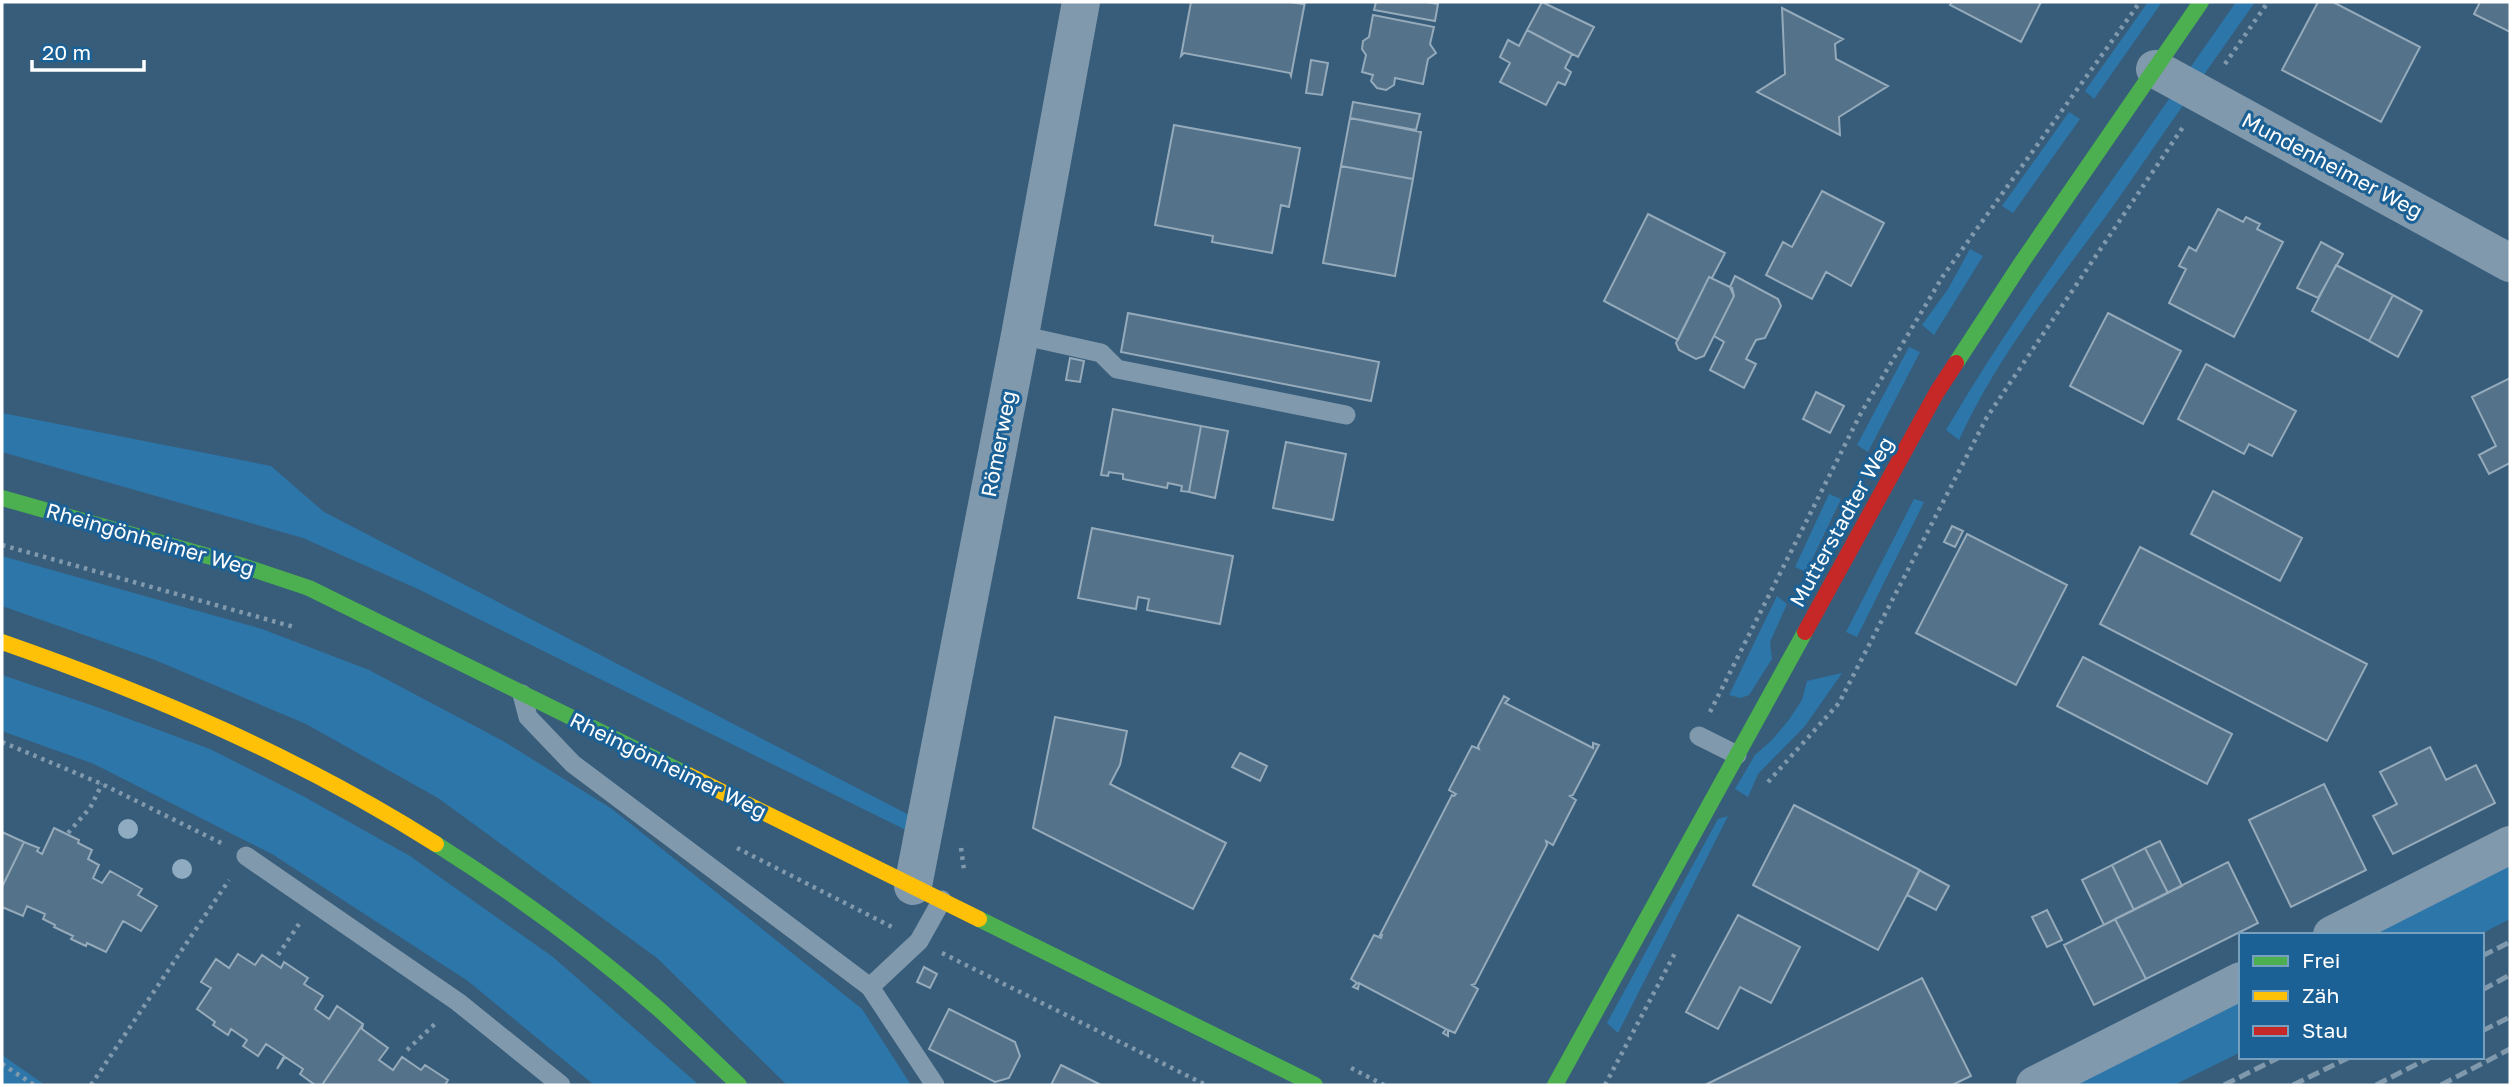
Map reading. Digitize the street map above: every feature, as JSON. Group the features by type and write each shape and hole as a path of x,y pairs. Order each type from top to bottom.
{"street":[{"name":"Römerweg","path":"928,893 1020,335 1081,2"},
{"name":"Mutterstadter Weg","path":"1555,1085 1937,392 2022,262 2202,2"},
{"name":"Mundenheimer Weg","path":"2155,69 2510,263"},
{"name":"Rheingönheimer Weg","path":"2,498 243,566 309,589 1315,1085"},
{"path":"2,642 71,664 187,711 267,749 376,808 462,860 636,988 739,1085"},
{"path":"2336,933 2510,845"},
{"path":"2035,1085 2239,982"}],"lane":[{"path":"1020,335 1101,353 1117,369 1346,415"},
{"path":"522,693 528,717 573,764 870,987 935,1085"},
{"path":"1699,736 1737,755"},
{"path":"246,856 458,1002 561,1085"},
{"path":"870,987 919,941 928,893"}],"path":[{"path":"1764,787 1839,703 1987,417 2268,2"},
{"path":"2,742 102,784 246,856 91,1085"},
{"path":"68,833 90,808 102,784"},
{"path":"278,955 312,902"},
{"path":"1605,1085 1681,942"},
{"path":"407,1051 458,1002"},
{"path":"2,1064 34,1085"}],"shaded area":[{"path":"2148,2 2162,2 2094,99 2085,91"},
{"path":"2236,2 2255,2 2203,76 2190,68"},
{"path":"2176,89 2189,97 2026,324 1990,381 1959,440 1946,430 1972,386"},
{"path":"2069,112 2080,119 2013,213 2002,206"},
{"path":"1970,249 1983,256 1934,335 1922,325 1948,289"},
{"path":"1909,347 1920,352 1868,452 1857,445"},
{"path":"2,413 271,466 324,512 915,818 912,833 418,589 303,538 2,452"},
{"path":"1829,494 1841,499 1806,572 1795,567"},
{"path":"1914,499 1924,502 1857,637 1846,632"},
{"path":"2,556 262,629 369,670 503,741 612,809 862,1009 911,1085 787,1085 657,958 438,798 306,724 155,660 2,606"},
{"path":"1777,596 1787,604 1770,642 1772,659 1749,695 1741,698 1729,695"},
{"path":"1842,673 1805,726 1758,774 1748,797 1735,789 1755,755 1772,740 1802,700 1807,681"},
{"path":"2,675 210,749 301,795 410,856 553,957 699,1085 594,1085 468,981 272,854 94,764 2,731"},
{"path":"1728,816 1618,1033 1607,1023 1718,819"},
{"path":"2510,858 2510,919 2483,933 2362,933"},
{"path":"2239,995 2239,1053 2174,1085 2060,1085"},
{"path":"2,1055 45,1085 2,1085"}],"building":[{"path":"1191,2 1305,2 1291,76 1290,73 1184,53 1181,56"},
{"path":"1376,2 1438,4 1435,21 1374,10"},
{"path":"1542,2 1594,27 1578,57 1527,30"},
{"path":"1952,2 2041,2 2021,42 1950,5"},
{"path":"2318,2 2333,2 2420,47 2381,122 2282,70"},
{"path":"2480,2 2510,2 2510,32 2474,14"},
{"path":"1782,8 1843,39 1835,44 1836,59 1888,86 1839,117 1840,135 1757,92 1785,74"},
{"path":"1373,15 1434,27 1430,44 1436,53 1428,59 1423,84 1395,78 1394,85 1386,90 1377,88 1371,81 1373,75 1362,72 1366,55 1362,49 1363,41 1369,37"},
{"path":"1527,30 1572,54 1565,68 1571,72 1565,85 1558,82 1546,105 1500,82 1510,63 1500,57 1508,40 1519,46"},
{"path":"1311,60 1328,63 1322,95 1306,93"},
{"path":"1353,102 1420,114 1416,130 1350,118"},
{"path":"1350,118 1421,132 1413,179 1341,166"},
{"path":"1174,125 1300,148 1289,207 1281,205 1272,253 1212,242 1213,236 1155,225"},
{"path":"1341,166 1413,179 1395,276 1323,263"},
{"path":"1822,191 1884,223 1851,286 1826,272 1812,299 1766,275 1783,242 1792,247"},
{"path":"2218,209 2243,222 2246,217 2260,224 2257,229 2283,242 2234,337 2169,303 2186,269 2179,266 2189,247 2196,251"},
{"path":"1648,214 1725,253 1712,278 1709,277 1678,340 1604,301"},
{"path":"2321,242 2343,254 2318,298 2297,288"},
{"path":"2336,265 2393,295 2369,341 2312,311"},
{"path":"1735,276 1778,299 1781,306 1765,338 1756,340 1746,359 1756,364 1744,388 1710,370 1724,342 1714,336 1734,296 1730,287"},
{"path":"1709,277 1732,288 1734,296 1704,356 1696,359 1679,350 1676,343"},
{"path":"2393,295 2422,311 2398,357 2369,341"},
{"path":"1128,313 1379,362 1371,401 1121,352"},
{"path":"2108,313 2181,351 2143,424 2070,386"},
{"path":"1070,358 1084,361 1080,382 1066,380"},
{"path":"2206,364 2296,411 2272,456 2249,444 2244,454 2178,419"},
{"path":"2510,378 2510,463 2489,474 2479,455 2496,446 2472,397"},
{"path":"1816,392 1844,406 1830,433 1803,419"},
{"path":"1113,409 1201,426 1189,492 1181,491 1182,486 1168,483 1167,488 1123,479 1123,474 1109,472 1108,476 1101,475"},
{"path":"1201,426 1228,431 1215,498 1189,492"},
{"path":"1286,442 1346,454 1333,520 1273,508"},
{"path":"2213,491 2302,538 2280,581 2191,534"},
{"path":"1952,526 1963,531 1955,547 1944,542"},
{"path":"1092,528 1233,556 1220,624 1147,610 1149,599 1138,597 1136,609 1078,598"},
{"path":"1967,534 2067,585 2016,685 1916,633"},
{"path":"2140,547 2367,664 2327,741 2100,624"},
{"path":"2083,657 2232,734 2207,784 2057,706"},
{"path":"1504,696 1509,699 1505,703 1593,748 1593,743 1599,745 1573,795 1570,796 1576,800 1553,845 1546,841 1547,845 1475,984 1472,985 1478,989 1455,1033 1448,1030 1448,1036 1443,1033 1446,1029 1359,983 1358,989 1353,987 1357,983 1351,979 1374,935 1381,938 1380,935 1452,795 1456,794 1449,790 1472,746 1479,749 1478,746"},
{"path":"1055,717 1127,731 1120,765 1110,784 1226,843 1193,909 1033,828"},
{"path":"2430,747 2446,780 2476,765 2495,803 2393,854 2373,816 2397,804 2380,772"},
{"path":"1240,753 1267,766 1260,781 1232,767"},
{"path":"2324,784 2366,870 2291,907 2249,820"},
{"path":"1794,805 1920,870 1878,950 1753,885"},
{"path":"54,828 79,840 78,843 92,850 88,859 99,865 93,878 102,883 110,871 142,889 138,895 157,906 141,931 123,921 106,952 71,939 73,936 43,919 45,914 27,906 23,916 2,907 2,887 24,842 39,848 37,851 42,854"},
{"path":"2,832 24,842 2,887"},
{"path":"2160,841 2182,886 2168,893 2145,848"},
{"path":"2145,848 2168,893 2134,910 2112,865"},
{"path":"2228,862 2258,923 2146,979 2115,919"},
{"path":"2112,865 2134,910 2104,925 2082,880"},
{"path":"1919,870 1949,886 1936,910 1907,895"},
{"path":"2047,910 2062,940 2047,947 2032,917"},
{"path":"1738,915 1800,947 1771,1003 1740,987 1718,1029 1686,1012"},
{"path":"2115,919 2146,979 2094,1005 2064,945"},
{"path":"238,954 255,965 262,955 281,968 284,962 308,978 304,984 323,996 315,1009 329,1019 337,1006 363,1024 322,1085 315,1085 300,1074 303,1069 285,1057 277,1069 284,1056 266,1044 258,1056 243,1046 247,1040 231,1029 228,1035 197,1009 211,988 201,982 216,959 229,968"},
{"path":"924,967 937,974 930,988 917,982"},
{"path":"1922,978 1971,1076 1952,1085 1705,1085"},
{"path":"949,1009 1015,1042 1020,1056 1009,1078 995,1082 929,1049"},
{"path":"363,1024 362,1029 388,1048 379,1060 393,1070 402,1057 421,1070 425,1065 448,1080 445,1085 322,1085"},
{"path":"1061,1065 1101,1085 1051,1085"}],"railway":[{"path":"2484,955 2510,942"},
{"path":"2484,989 2510,975"},
{"path":"2484,1030 2510,1017"},
{"path":"2441,1085 2510,1049"},
{"path":"2224,1085 2276,1059"},
{"path":"2293,1085 2346,1059"},
{"path":"2376,1085 2427,1059"}],"traffic: fast":[{"path":"1956,363 2022,262 2201,2"},
{"path":"2,498 243,566 309,588 688,775"},
{"path":"1555,1085 1805,632"},
{"path":"436,844 495,882 580,944 661,1011 739,1085"},
{"path":"979,919 1315,1085"}],"traffic: slow":[{"path":"2,642 115,684 279,756 385,813 436,844"},
{"path":"688,775 979,919"}],"traffic: jam":[{"path":"1805,632 1937,392 1956,363"}]}
